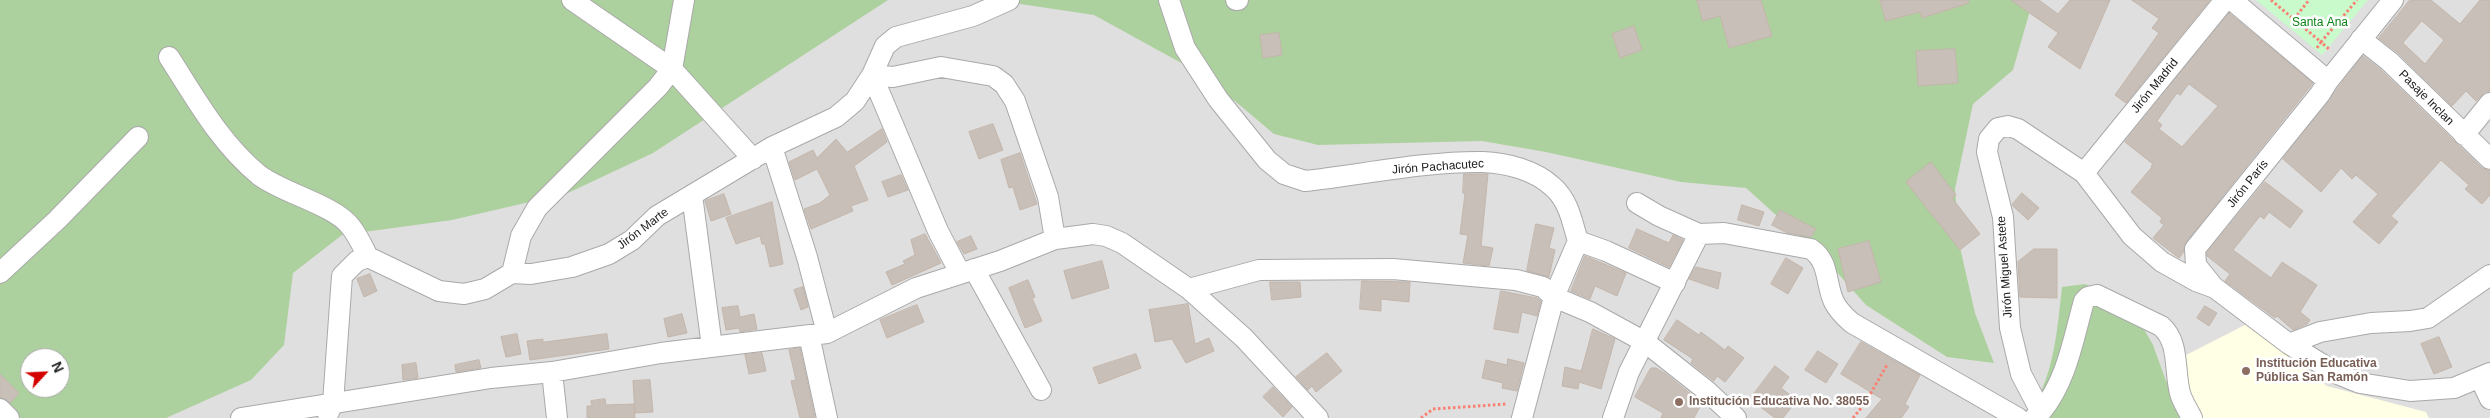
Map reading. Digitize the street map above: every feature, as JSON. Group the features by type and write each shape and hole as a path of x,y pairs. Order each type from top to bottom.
{"street":[{"path":"572,0 672,69 753,159"},
{"path":"512,273 521,236 537,208 658,87 672,69 684,0"},
{"name":"Jirón Marte","path":"368,257 439,291 464,294 484,289 512,273 531,274 572,267 610,254 632,240 657,216 772,147 836,117 855,101 872,75 884,46 896,37 973,16 1009,0"},
{"name":"Jirón Pachacutec","path":"1169,0 1185,48 1218,99 1267,160 1284,174 1305,181 1439,165 1484,162 1526,170 1554,187 1567,204 1578,242"},
{"name":"Jirón Madrid","path":"2084,173 2225,0"},
{"path":"2232,0 2328,81"},
{"name":"Jirón París","path":"2215,288 2196,265 2195,249 2393,0"},
{"name":"Pasaje Inclan","path":"2361,39 2389,61 2490,159"},
{"path":"169,57 223,140 260,176 325,208 350,225 368,257 357,261 342,276 330,411"},
{"path":"1041,390 928,206 872,75 893,77 941,67 993,76 1004,84 1015,101 1048,197 1055,239"},
{"path":"2464,135 2490,104"},
{"name":"Jirón Miguel Astete","path":"2037,415 2021,374 2010,328 2004,265 2003,217 1987,152 1989,139 1998,128 2008,126 2018,129 2084,173 2132,236 2162,262 2196,281 2215,288 2289,344 2338,374 2360,383 2410,391 2454,388 2485,376"},
{"path":"0,273 57,220 138,137"},
{"path":"772,147 807,257 827,418"},
{"path":"692,195 712,346"},
{"path":"1637,203 1659,216 1699,234 1724,233 1812,249 1819,254 1825,263 1834,302 1841,313 1852,323 2018,418"},
{"path":"241,418 330,411 491,378 552,372 712,346 818,334 916,288 1055,239 1093,234 1106,236 1122,243 1189,289 1244,338 1318,418"},
{"path":"1612,418 1629,372 1699,234"},
{"path":"1525,410 1554,297 1578,242 1606,251 1674,283"},
{"path":"1189,289 1259,270 1392,269 1516,280 1543,287 1554,297 1590,312 1645,342 1707,391 1736,418"},
{"path":"2289,344 2329,331 2371,323 2428,318 2490,275"},
{"path":"2037,415 2054,396 2064,374 2084,301 2097,295 2161,326 2168,332 2173,344 2180,394 2192,418"},
{"path":"1626,418 1633,382 1645,342"},
{"path":"552,372 558,418"},
{"path":"2485,376 2490,399"},
{"path":"0,409 9,418"}],"path":[{"path":"2271,0 2321,42 2357,0"},
{"path":"2294,19 2309,0"},
{"path":"1853,418 1866,403 1896,349"},
{"path":"1420,418 1433,409 1525,410"}],"shaded area":[{"path":"324,0 2490,0 2490,418 0,418 0,105"},
{"name":"Institución Educativa Pública San Ramón","path":"2249,323 2327,386 2426,412 2429,418 2199,418 2185,399 2184,356"}],"green space":[{"path":"0,0 888,0 653,153 568,193 452,220 342,235 293,273 284,345 251,380 166,418 0,418"},
{"path":"994,0 2033,0 2013,70 1973,104 1955,189 1959,243 1975,313 1994,363 1947,357 1866,305 1826,260 1746,188 1681,182 1546,152 1482,141 1318,145 1274,134 1205,76 1094,15"},
{"name":"Santa Ana","path":"2256,0 2368,0 2322,55"},
{"path":"2085,284 2129,303 2153,345 2166,381 2198,418 2025,418 2035,404 2048,372 2056,338 2062,287"}],"building":[{"path":"1697,0 1761,0 1772,36 1729,48 1720,16 1703,21"},
{"path":"1880,0 1968,0 1969,3 1922,18 1920,12 1886,21"},
{"path":"2011,0 2039,0 2058,14 2070,0 2110,0 2080,69 2048,47 2058,33"},
{"path":"2132,0 2210,0 2126,103 2115,95 2159,33 2152,28 2159,19"},
{"path":"2410,0 2431,0 2460,24 2480,0 2490,0 2490,91 2485,92 2476,101 2466,91 2452,106 2397,52 2379,38","holes":["2422,21 2444,40 2425,64 2403,43"]},
{"path":"2229,13 2313,83 2186,242 2183,253 2179,258 2153,238 2164,225 2160,222 2162,218 2131,192 2153,164 2125,142","holes":["2189,84 2218,106 2182,147 2159,129 2162,125 2157,121 2177,93 2180,95"]},
{"path":"1634,26 1642,50 1620,58 1612,34"},
{"path":"1279,33 1282,55 1263,58 1260,35"},
{"path":"1955,49 1958,83 1918,86 1916,51"},
{"path":"2363,56 2381,70 2482,168 2490,171 2490,195 2482,204 2465,189 2469,185 2441,160 2391,216 2398,222 2379,244 2353,222 2378,194 2356,175 2352,179 2341,168 2321,192 2283,159"},
{"path":"993,124 1003,150 979,159 969,132"},
{"path":"882,129 887,142 854,166 868,200 851,206 853,211 811,229 804,209 820,203 830,195 817,169 795,180 789,162 813,150 817,158 836,139 847,152"},
{"path":"1020,153 1037,204 1020,210 1013,187 1009,188 1001,160"},
{"path":"1931,162 1956,195 1952,198 1980,234 1960,250 1906,182"},
{"path":"1464,174 1488,174 1481,246 1493,248 1489,266 1463,263 1468,235 1460,234 1465,194 1463,193"},
{"path":"901,175 908,190 888,197 882,182"},
{"path":"2265,182 2303,211 2290,228 2269,212 2264,219 2260,216 2233,250 2271,278 2282,262 2317,285 2300,312 2310,320 2307,324 2293,330 2277,316 2275,318 2225,281 2230,274 2207,256 2207,253"},
{"path":"2022,193 2039,208 2028,220 2012,205"},
{"path":"724,194 731,214 711,221 705,201"},
{"path":"772,202 783,264 770,267 765,244 762,244 760,236 736,244 726,218"},
{"path":"1742,205 1764,212 1759,226 1738,220"},
{"path":"1780,210 1816,229 1811,237 1787,233 1772,225"},
{"path":"1536,224 1554,228 1549,248 1555,250 1549,277 1527,271"},
{"path":"1637,229 1669,243 1673,235 1683,240 1669,267 1629,248"},
{"path":"925,234 941,263 892,285 886,272 905,264 903,261 915,255 911,240"},
{"path":"971,236 977,249 964,254 957,242"},
{"path":"1869,241 1881,282 1848,292 1838,249"},
{"path":"2034,249 2057,249 2057,298 2020,297 2018,262"},
{"path":"1585,256 1626,273 1617,296 1595,286 1590,299 1571,291"},
{"path":"1786,258 1803,268 1788,294 1771,284"},
{"path":"1102,261 1109,288 1072,299 1064,271"},
{"path":"1696,267 1721,273 1718,289 1689,279"},
{"path":"370,274 377,291 364,297 357,279"},
{"path":"1028,280 1035,297 1032,298 1042,321 1025,328 1009,288"},
{"path":"1362,281 1410,282 1409,302 1381,299 1381,311 1360,309"},
{"path":"1270,282 1300,282 1301,297 1272,300"},
{"path":"803,287 808,307 801,310 794,290"},
{"path":"1501,291 1537,298 1541,301 1537,316 1522,312 1518,333 1494,329"},
{"path":"1188,304 1195,344 1209,338 1214,351 1186,363 1172,339 1155,342 1149,310"},
{"path":"917,305 924,322 887,338 880,320"},
{"path":"738,306 740,317 754,314 757,329 740,332 739,328 726,330 722,308"},
{"path":"2205,306 2217,313 2209,326 2197,318"},
{"path":"682,314 687,333 668,337 664,319"},
{"path":"1677,320 1699,335 1701,332 1725,350 1728,346 1744,358 1725,382 1717,376 1714,381 1691,363 1693,359 1664,340"},
{"path":"1593,329 1615,339 1601,389 1579,382 1578,389 1562,386 1565,367 1581,371"},
{"path":"517,334 521,354 506,357 501,337"},
{"path":"607,334 609,349 530,360 527,341 543,339 543,342"},
{"path":"2439,337 2452,367 2434,374 2421,344"},
{"path":"1861,342 1920,375 1905,404 1909,407 1901,418 1866,418 1882,399 1841,374"},
{"path":"800,348 815,418 800,418 791,381 796,380 789,350"},
{"path":"1818,351 1838,364 1826,383 1805,370"},
{"path":"762,353 766,371 749,374 745,355"},
{"path":"1327,353 1342,371 1316,392 1312,386 1308,390 1296,377"},
{"path":"1136,354 1141,368 1099,384 1093,368"},
{"path":"1508,359 1524,363 1517,391 1502,388 1503,383 1482,378 1486,360 1507,365"},
{"path":"479,360 481,368 456,372 455,365"},
{"path":"416,363 418,378 403,380 402,365"},
{"path":"1775,366 1789,377 1781,388 1797,400 1783,418 1775,418 1750,399"},
{"path":"1651,368 1656,368 1666,374 1702,403 1694,418 1661,418 1663,413 1635,397"},
{"path":"0,374 19,393 10,403 0,397"},
{"path":"650,380 653,412 635,413 633,381"},
{"path":"1273,387 1292,407 1283,417 1263,397"},
{"path":"605,399 606,405 634,404 635,418 587,418 587,406 592,406 591,401"}],"place":[{"name":"Institución Educativa Pública San Ramón","path":"2246,371"},
{"name":"Institución Educativa No. 38055","path":"1679,402"}]}
